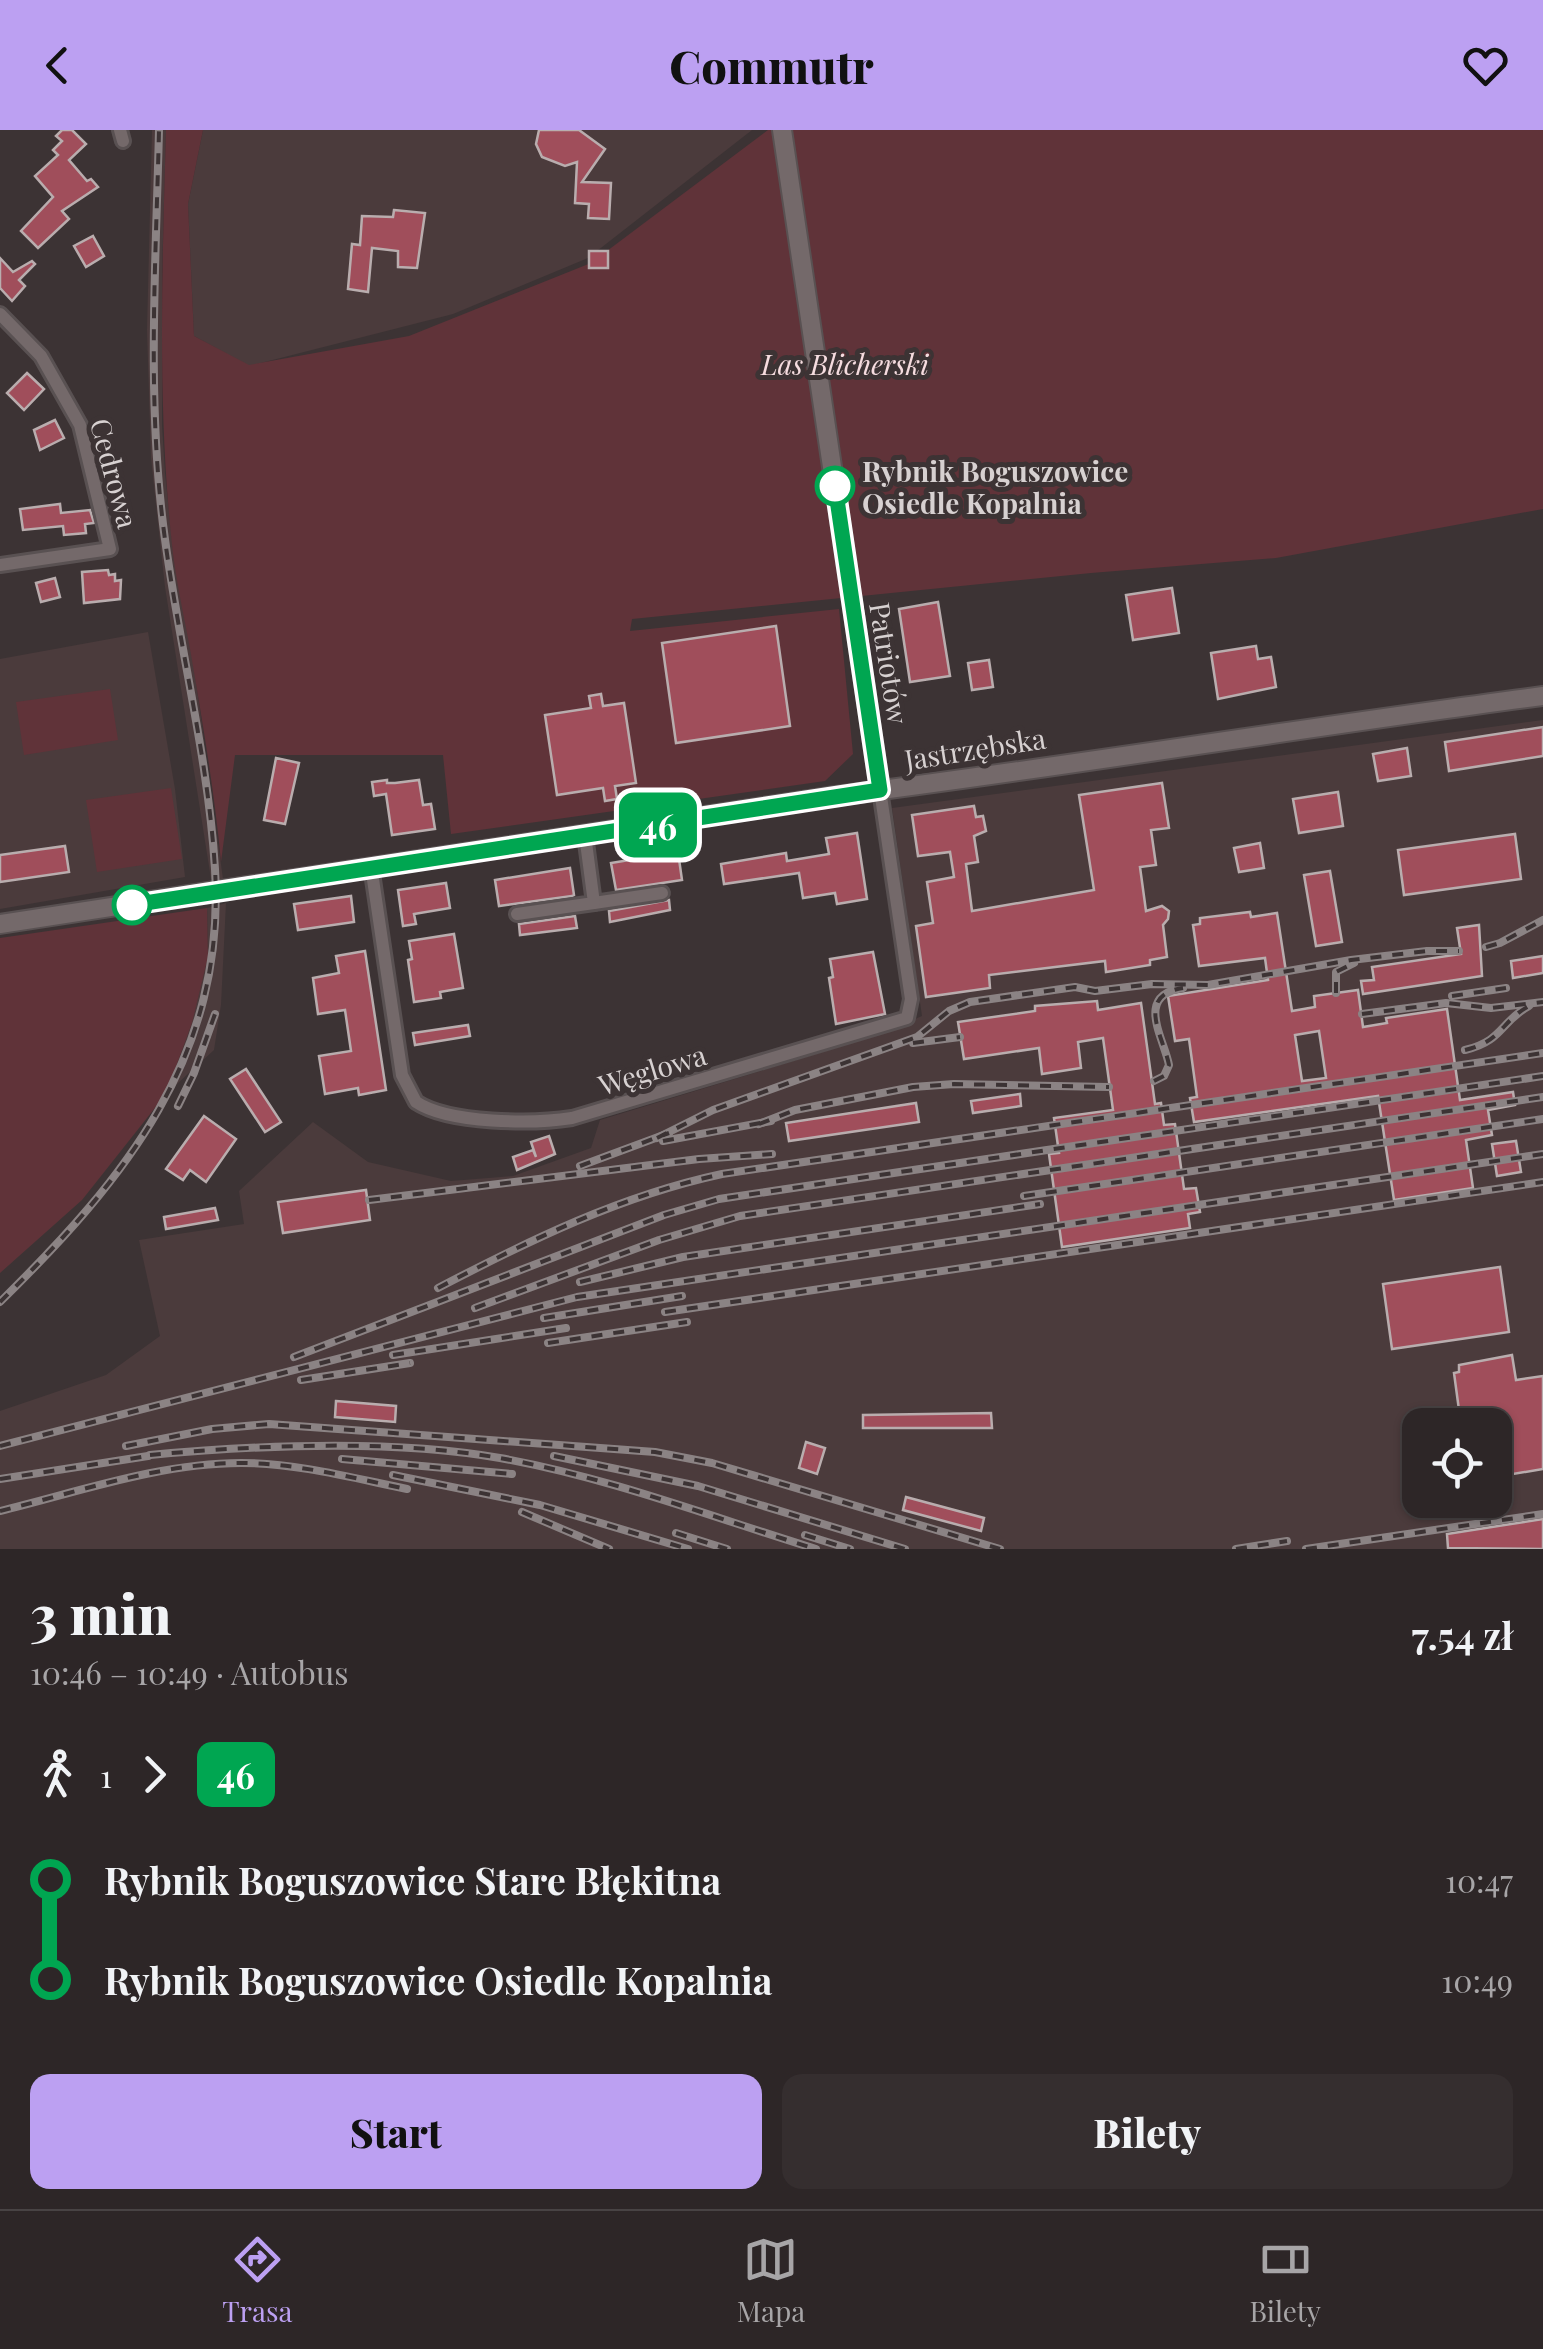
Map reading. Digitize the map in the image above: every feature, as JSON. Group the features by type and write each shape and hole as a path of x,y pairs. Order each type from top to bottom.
{"street":[{"name":"Patriotów","path":"782,130 880,790"},
{"name":"Cedrowa","path":"0,314 40,356 80,425 110,549 0,566"},
{"name":"Jastrzębska","path":"0,924 880,790 1543,696"},
{"name":"Węglowa","path":"371,866 402,1075 410,1096 422,1106 447,1114 531,1121 572,1118 907,1018 911,999 880,790"},
{"path":"585,836 594,903"},
{"path":"517,914 662,893"}],"shaded area":[{"path":"152,130 166,130 162,273 165,473 174,559 194,667 223,879 211,879 165,587 151,458 147,330"},
{"path":"203,130 752,130 588,258 453,314 249,366 194,336 188,204"},
{"path":"148,632 175,789 185,877 0,909 0,659"},
{"path":"1543,720 1543,1549 0,1549 0,1411 106,1375 160,1336 139,1240 244,1224 239,1191 313,1122 368,1162 451,1181 513,1176 591,1148 600,1120 875,1036 922,1016 892,808"},
{"path":"226,903 221,1005 214,1050 166,1094 191,1025 208,957 207,908"}],"green space":[{"name":"Las Blicherski","path":"166,130 203,130 188,204 194,336 249,365 409,336 591,263 768,130 1543,130 1543,509 1276,558 632,619 630,631 839,609 853,754 825,781 451,834 443,755 235,755 221,862 168,501 162,342"},
{"path":"110,689 118,740 24,755 16,702"},
{"path":"171,788 182,859 97,872 86,800"},
{"path":"207,908 208,957 192,1023 166,1094 82,1200 0,1273 0,938"}],"building":[{"path":"62,130 72,130 86,144 69,160 87,181 91,179 98,187 62,211 69,219 38,248 21,231 53,197 35,176 58,155 53,150 62,141 56,136"},
{"path":"539,130 579,130 605,149 582,182 611,183 609,219 588,218 589,204 575,203 577,162 565,166 542,157 536,144"},
{"path":"394,210 425,213 417,268 398,267 398,251 372,248 368,292 348,289 352,244 360,245 362,216 393,217"},
{"path":"93,236 104,256 86,267 74,246"},
{"path":"589,251 608,251 608,268 589,268"},
{"path":"0,258 13,272 32,261 35,264 19,280 25,286 12,301 0,288"},
{"path":"27,373 44,389 24,410 7,393"},
{"path":"55,420 64,438 40,450 34,430"},
{"path":"60,504 61,513 90,510 94,523 85,524 86,533 64,535 63,526 23,530 20,509"},
{"path":"108,570 109,575 115,574 115,581 121,580 120,599 84,603 82,572"},
{"path":"55,578 60,597 41,602 36,583"},
{"path":"1172,588 1179,633 1133,640 1126,595"},
{"path":"938,602 950,676 910,682 899,609"},
{"path":"776,626 790,726 676,743 662,643"},
{"path":"1256,646 1258,659 1271,657 1276,687 1218,699 1211,653"},
{"path":"989,660 993,687 972,690 968,663"},
{"path":"601,694 603,706 624,703 636,783 615,786 617,799 605,801 603,788 557,795 545,715 591,708 589,696"},
{"path":"1543,727 1543,756 1449,771 1445,742"},
{"path":"1407,748 1411,776 1378,781 1373,754"},
{"path":"276,758 299,763 285,824 264,820"},
{"path":"419,780 423,805 431,804 435,829 392,835 386,794 374,796 372,782"},
{"path":"1162,783 1169,828 1151,830 1156,865 1140,867 1146,911 1162,906 1169,911 1163,925 1167,957 1150,960 1150,965 1106,972 1105,961 989,975 990,988 926,997 916,926 933,923 927,882 954,877 950,852 918,856 912,815 974,806 976,817 983,816 986,831 974,836 978,862 966,864 972,911 1094,890 1079,795"},
{"path":"1338,792 1343,826 1299,833 1293,799"},
{"path":"857,833 867,899 837,904 835,893 803,898 799,873 724,884 721,864 786,853 787,861 829,854 826,838"},
{"path":"1515,834 1521,879 1404,895 1398,850"},
{"path":"1260,843 1264,868 1239,872 1234,848"},
{"path":"65,846 69,872 0,882 0,855"},
{"path":"678,852 682,880 616,890 611,863"},
{"path":"570,868 574,895 499,906 495,880"},
{"path":"1330,871 1342,942 1316,946 1304,875"},
{"path":"446,883 450,908 414,914 416,924 403,926 398,890"},
{"path":"351,896 354,922 298,930 294,904"},
{"path":"669,900 670,910 610,922 609,911"},
{"path":"1277,913 1292,1011 1315,1007 1314,996 1358,990 1363,1027 1387,1023 1386,1018 1447,1009 1460,1100 1513,1092 1515,1105 1488,1110 1492,1135 1466,1140 1473,1188 1394,1200 1378,1096 1194,1122 1190,1098 1197,1097 1189,1039 1175,1041 1168,996 1268,980 1265,958 1199,966 1193,925 1200,924 1200,918","holes":["1319,1031 1326,1078 1302,1081 1295,1035"]},
{"path":"575,916 577,928 520,935 519,924"},
{"path":"1479,925 1482,976 1363,994 1361,981 1374,980 1372,967 1461,954 1457,928"},
{"path":"454,934 463,988 440,992 441,998 414,1002 409,941"},
{"path":"365,951 386,1090 359,1095 358,1088 325,1094 319,1056 351,1051 345,1010 318,1014 313,978 339,973 336,956"},
{"path":"873,952 885,1014 836,1024 830,959"},
{"path":"1543,956 1543,973 1513,978 1511,961"},
{"path":"1097,1001 1098,1010 1141,1003 1155,1104 1161,1103 1164,1125 1175,1124 1184,1189 1196,1188 1200,1212 1188,1214 1190,1228 1062,1247 1049,1154 1059,1153 1054,1118 1113,1110 1103,1038 1078,1042 1081,1068 1042,1074 1039,1048 964,1059 958,1022 1035,1011 1035,1006"},
{"path":"468,1025 470,1036 415,1045 413,1033"},
{"path":"246,1069 281,1122 265,1132 230,1079"},
{"path":"1020,1094 1021,1106 973,1113 971,1101"},
{"path":"916,1103 919,1122 789,1141 786,1123"},
{"path":"204,1116 236,1139 206,1182 190,1170 183,1180 166,1169"},
{"path":"549,1136 555,1154 517,1170 513,1157 533,1150 536,1157 531,1142"},
{"path":"1516,1141 1521,1172 1497,1176 1492,1144"},
{"path":"366,1190 370,1220 283,1233 278,1202"},
{"path":"215,1208 218,1220 166,1229 164,1217"},
{"path":"1500,1267 1509,1332 1392,1349 1383,1284"},
{"path":"1512,1355 1516,1380 1543,1376 1543,1469 1512,1474 1512,1408 1459,1408 1454,1373 1459,1372 1459,1365"},
{"path":"336,1401 396,1406 395,1422 335,1417"},
{"path":"991,1413 992,1428 863,1428 863,1415"},
{"path":"806,1442 825,1448 817,1474 799,1468"},
{"path":"906,1497 984,1518 981,1531 903,1510"},
{"path":"1543,1519 1543,1549 1448,1548 1447,1534"}],"railway":[{"path":"0,1302 88,1209 126,1161 158,1110 185,1056 204,999 214,937 211,826 158,475 154,327 159,130"},
{"path":"1486,947 1543,920"},
{"path":"657,1138 713,1110 917,1037 949,1011 970,1002 1075,987 1095,991 1152,984 1208,985 1351,960 1459,951"},
{"path":"1336,993 1336,972 1354,963"},
{"path":"1154,1081 1164,1076 1169,1065 1158,1031 1156,1008 1168,992 1183,988"},
{"path":"1452,996 1506,988"},
{"path":"1362,1014 1446,1003 1491,1008 1543,1002"},
{"path":"1465,1050 1487,1042 1529,1006"},
{"path":"178,1106 215,1014"},
{"path":"913,1043 960,1037"},
{"path":"438,1288 576,1221 648,1194 722,1174 1543,1053"},
{"path":"294,1357 664,1215 719,1199 1543,1076"},
{"path":"759,1124 795,1110 913,1087 1109,1087"},
{"path":"475,1308 659,1240 740,1216 1543,1097"},
{"path":"1024,1196 1543,1119"},
{"path":"663,1141 771,1121"},
{"path":"580,1166 669,1133"},
{"path":"369,1200 699,1159 772,1154"},
{"path":"0,1446 577,1297 1543,1154"},
{"path":"665,1312 1543,1182"},
{"path":"580,1282 683,1257 1040,1204"},
{"path":"544,1318 682,1296"},
{"path":"548,1343 687,1322"},
{"path":"393,1355 566,1328"},
{"path":"301,1380 410,1363"},
{"path":"126,1446 212,1429 269,1424 655,1452 712,1463 1000,1549"},
{"path":"150,1455 326,1446 458,1452 580,1476 816,1549"},
{"path":"0,1479 148,1456"},
{"path":"554,1456 698,1486 905,1549"},
{"path":"342,1459 512,1474"},
{"path":"0,1511 119,1480 211,1464 283,1466 407,1489"},
{"path":"393,1475 540,1505 688,1549"},
{"path":"522,1512 609,1549"},
{"path":"1306,1549 1543,1514"},
{"path":"676,1533 727,1549"},
{"path":"805,1535 850,1549"},
{"path":"1236,1549 1287,1541"}],"bus line":[{"name":"46","path":"132,905 880,790 835,486"}],"place":[{"name":"Rybnik Boguszowice Osiedle Kopalnia","path":"835,486"}]}
